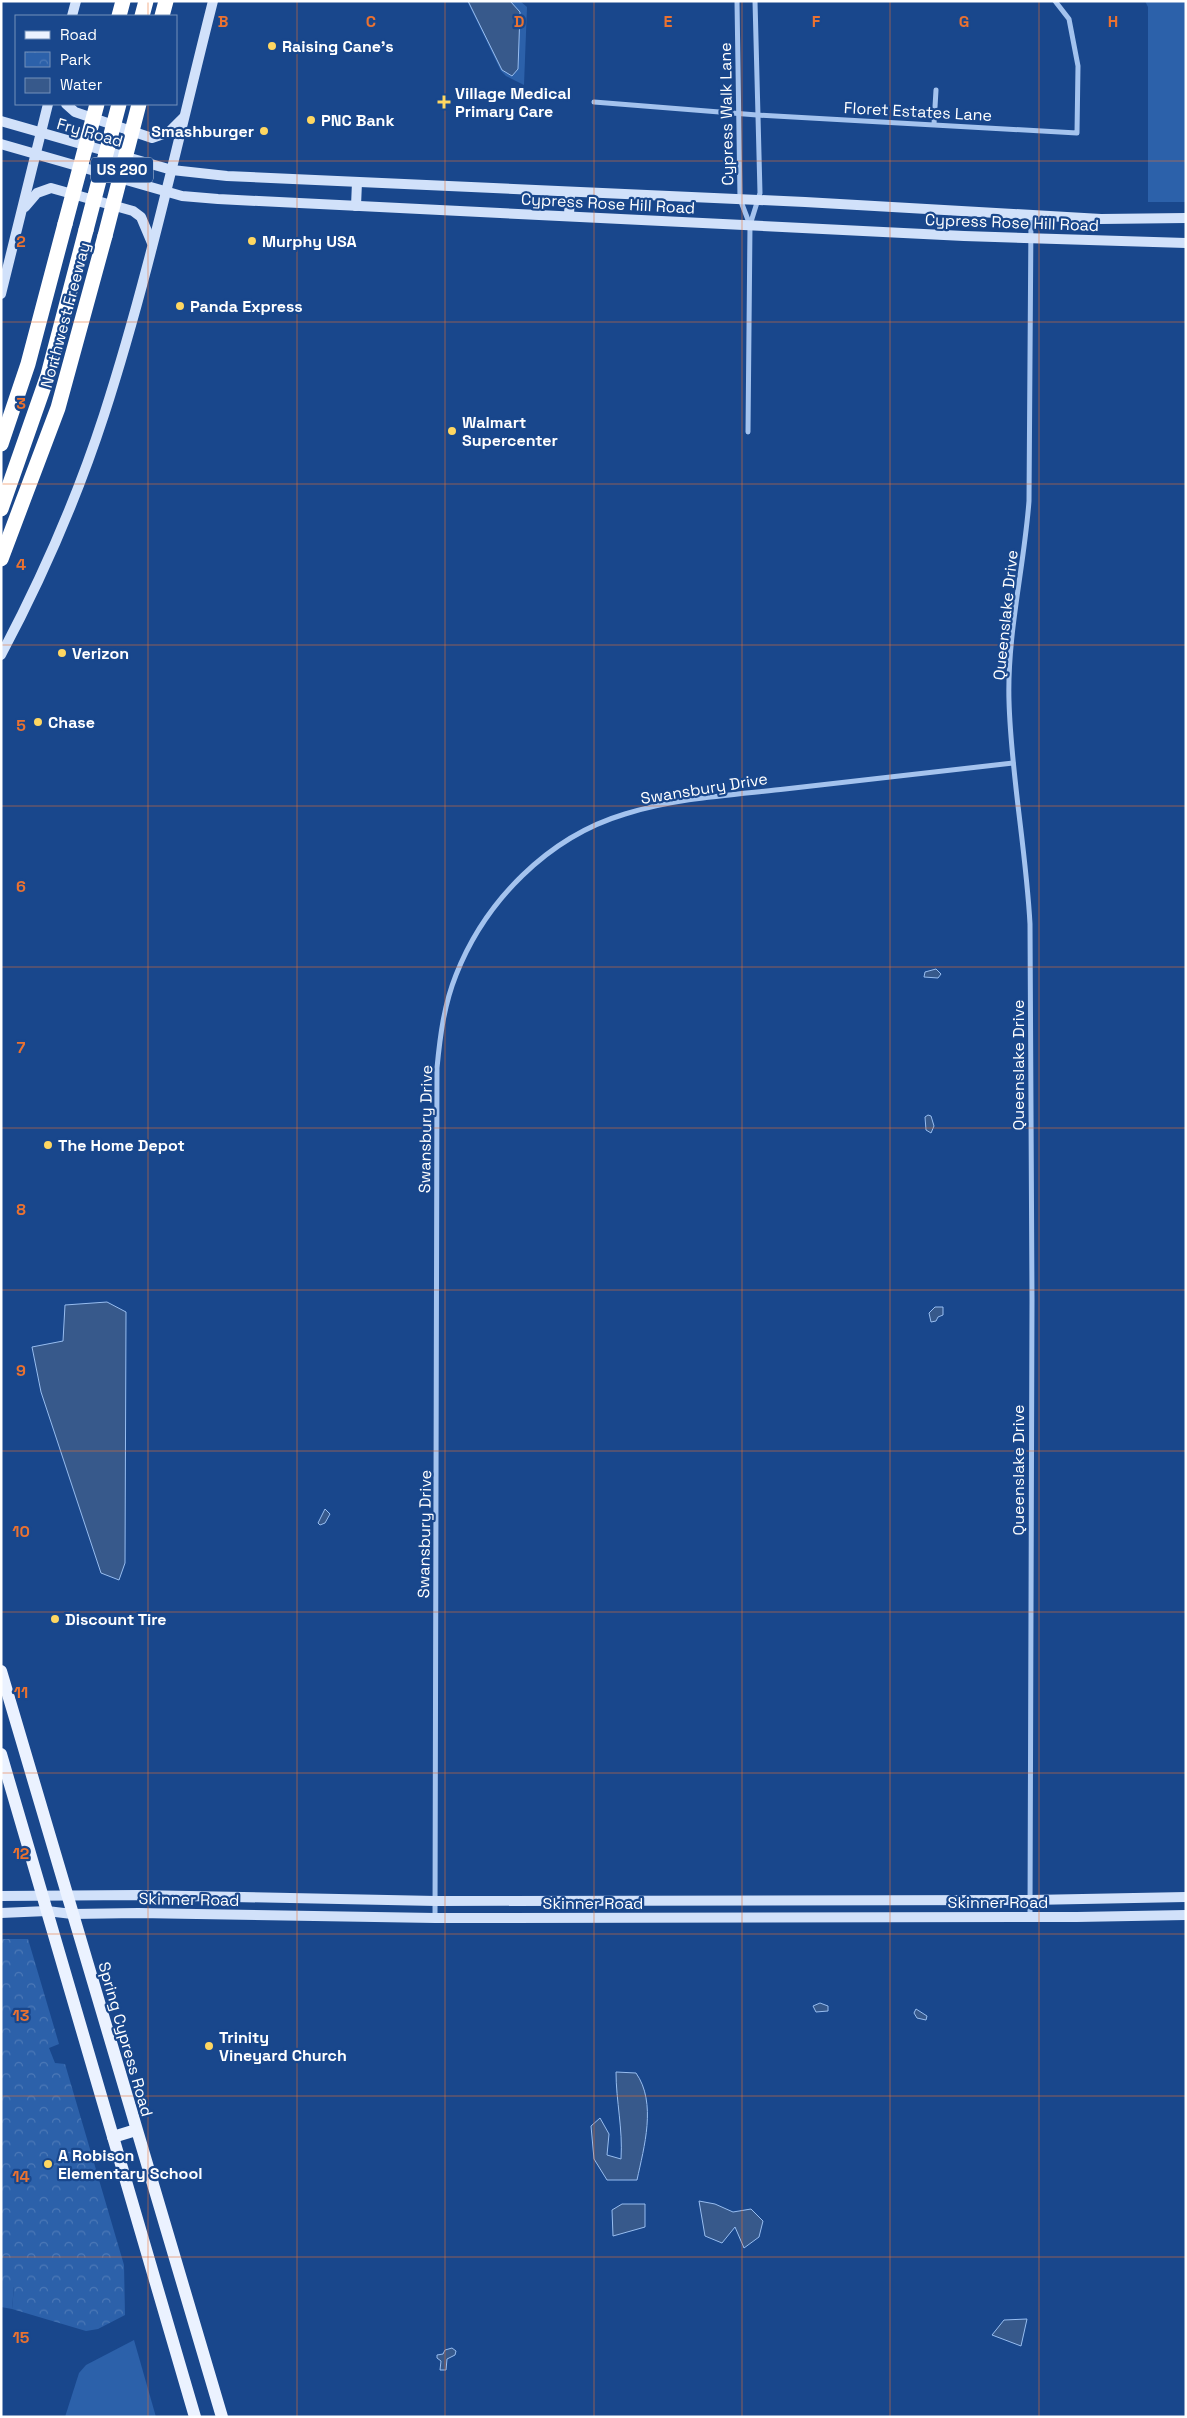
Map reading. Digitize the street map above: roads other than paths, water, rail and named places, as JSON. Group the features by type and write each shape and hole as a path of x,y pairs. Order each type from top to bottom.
{"highway":[{"path":"119,15 123,1"},
{"path":"142,15 146,1"},
{"path":"162,15 166,1"},
{"name":"Northwest Freeway","path":"1,444 28,364 96,105"},
{"path":"1,509 48,375 119,105"},
{"name":"Northwest Freeway","path":"1,559 58,408 139,105"}],"main road":[{"path":"72,15 76,1"},
{"path":"1,655 28,602 78,489 125,347 172,170 213,1"},
{"path":"1,294 24,209 35,153 48,105"},
{"path":"67,105 75,112 152,138 168,132 184,117"},
{"name":"Fry Road","path":"1,121 172,170"},
{"path":"1,144 35,153"},
{"name":"Cypress Rose Hill Road","path":"35,153 182,196 218,200 1186,243"},
{"name":"Cypress Rose Hill Road","path":"172,170 227,176 759,200 1031,216 1101,219 1186,218"},
{"path":"356,206 357,182"},
{"path":"24,209 37,193 50,188 133,211 141,217 152,242"},
{"path":"569,216 570,192"},
{"name":"Spring Cypress Road","path":"1,1671 222,2417"},
{"path":"1,1754 195,2417"},
{"name":"Skinner Road","path":"1,1896 67,1895 436,1901 1031,1900 1186,1897"},
{"path":"287,1898 287,1916"},
{"path":"626,1900 626,1918"},
{"name":"Skinner Road","path":"1,1913 47,1912 72,1914 435,1918 1186,1915"},
{"path":"113,2137 136,2130"}],"street":[{"name":"Cypress Walk Lane","path":"737,1 740,200 750,225"},
{"name":"Cypress Walk Lane","path":"748,432 750,225 759,200 756,1"},
{"name":"Floret Estates Lane","path":"594,102 758,116 1077,133 1078,66 1069,20 1055,1"},
{"path":"934,124 936,90"},
{"name":"Queenslake Drive","path":"1030,1916 1032,1300 1030,924 1027,873 1013,763 1009,701 1010,666 1026,539 1031,466 1031,216"},
{"name":"Swansbury Drive","path":"435,1918 437,1068 445,1009 462,960 490,914 508,889 538,861 577,834 625,814 668,803 718,796 1013,763"}],"water":[{"path":"468,1 510,1 520,12 518,69 512,76 502,70"},
{"path":"936,969 941,974 938,978 924,977 925,972"},
{"path":"931,1116 934,1126 931,1133 926,1130 925,1117"},
{"path":"107,1302 126,1312 125,1563 119,1580 101,1573 41,1392 32,1347 63,1341 65,1305"},
{"path":"935,1307 943,1307 943,1315 938,1317 936,1321 931,1322 929,1313"},
{"path":"325,1509 330,1514 325,1523 320,1525 318,1523"},
{"path":"820,2003 828,2006 828,2011 816,2012 813,2006"},
{"path":"916,2009 927,2016 926,2020 917,2018 914,2013"},
{"path":"616,2072 636,2073 646,2098 647,2125 637,2180 607,2180 594,2159 591,2126 600,2118 609,2134 607,2155 621,2159"},
{"path":"699,2201 715,2204 733,2212 751,2209 763,2221 759,2237 744,2248 735,2227 722,2243 705,2236"},
{"path":"622,2204 645,2204 645,2227 613,2236 612,2210"},
{"path":"1027,2319 1021,2346 992,2335 1004,2320"},
{"path":"452,2348 456,2351 455,2355 447,2359 446,2370 440,2370 441,2361 437,2358 437,2355 443,2354 445,2350"}],"place":[{"name":"Raising Cane's","path":"272,46"},
{"name":"Village Medical Primary Care","path":"444,102"},
{"name":"PNC Bank","path":"311,120"},
{"name":"Smashburger","path":"264,131"},
{"name":"Murphy USA","path":"252,241"},
{"name":"Panda Express","path":"180,306"},
{"name":"Walmart Supercenter","path":"452,431"},
{"name":"Verizon","path":"62,653"},
{"name":"Chase","path":"38,722"},
{"name":"The Home Depot","path":"48,1145"},
{"name":"Discount Tire","path":"55,1619"},
{"name":"Trinity Vineyard Church","path":"209,2046"},
{"name":"A Robison Elementary School","path":"48,2164"}]}
